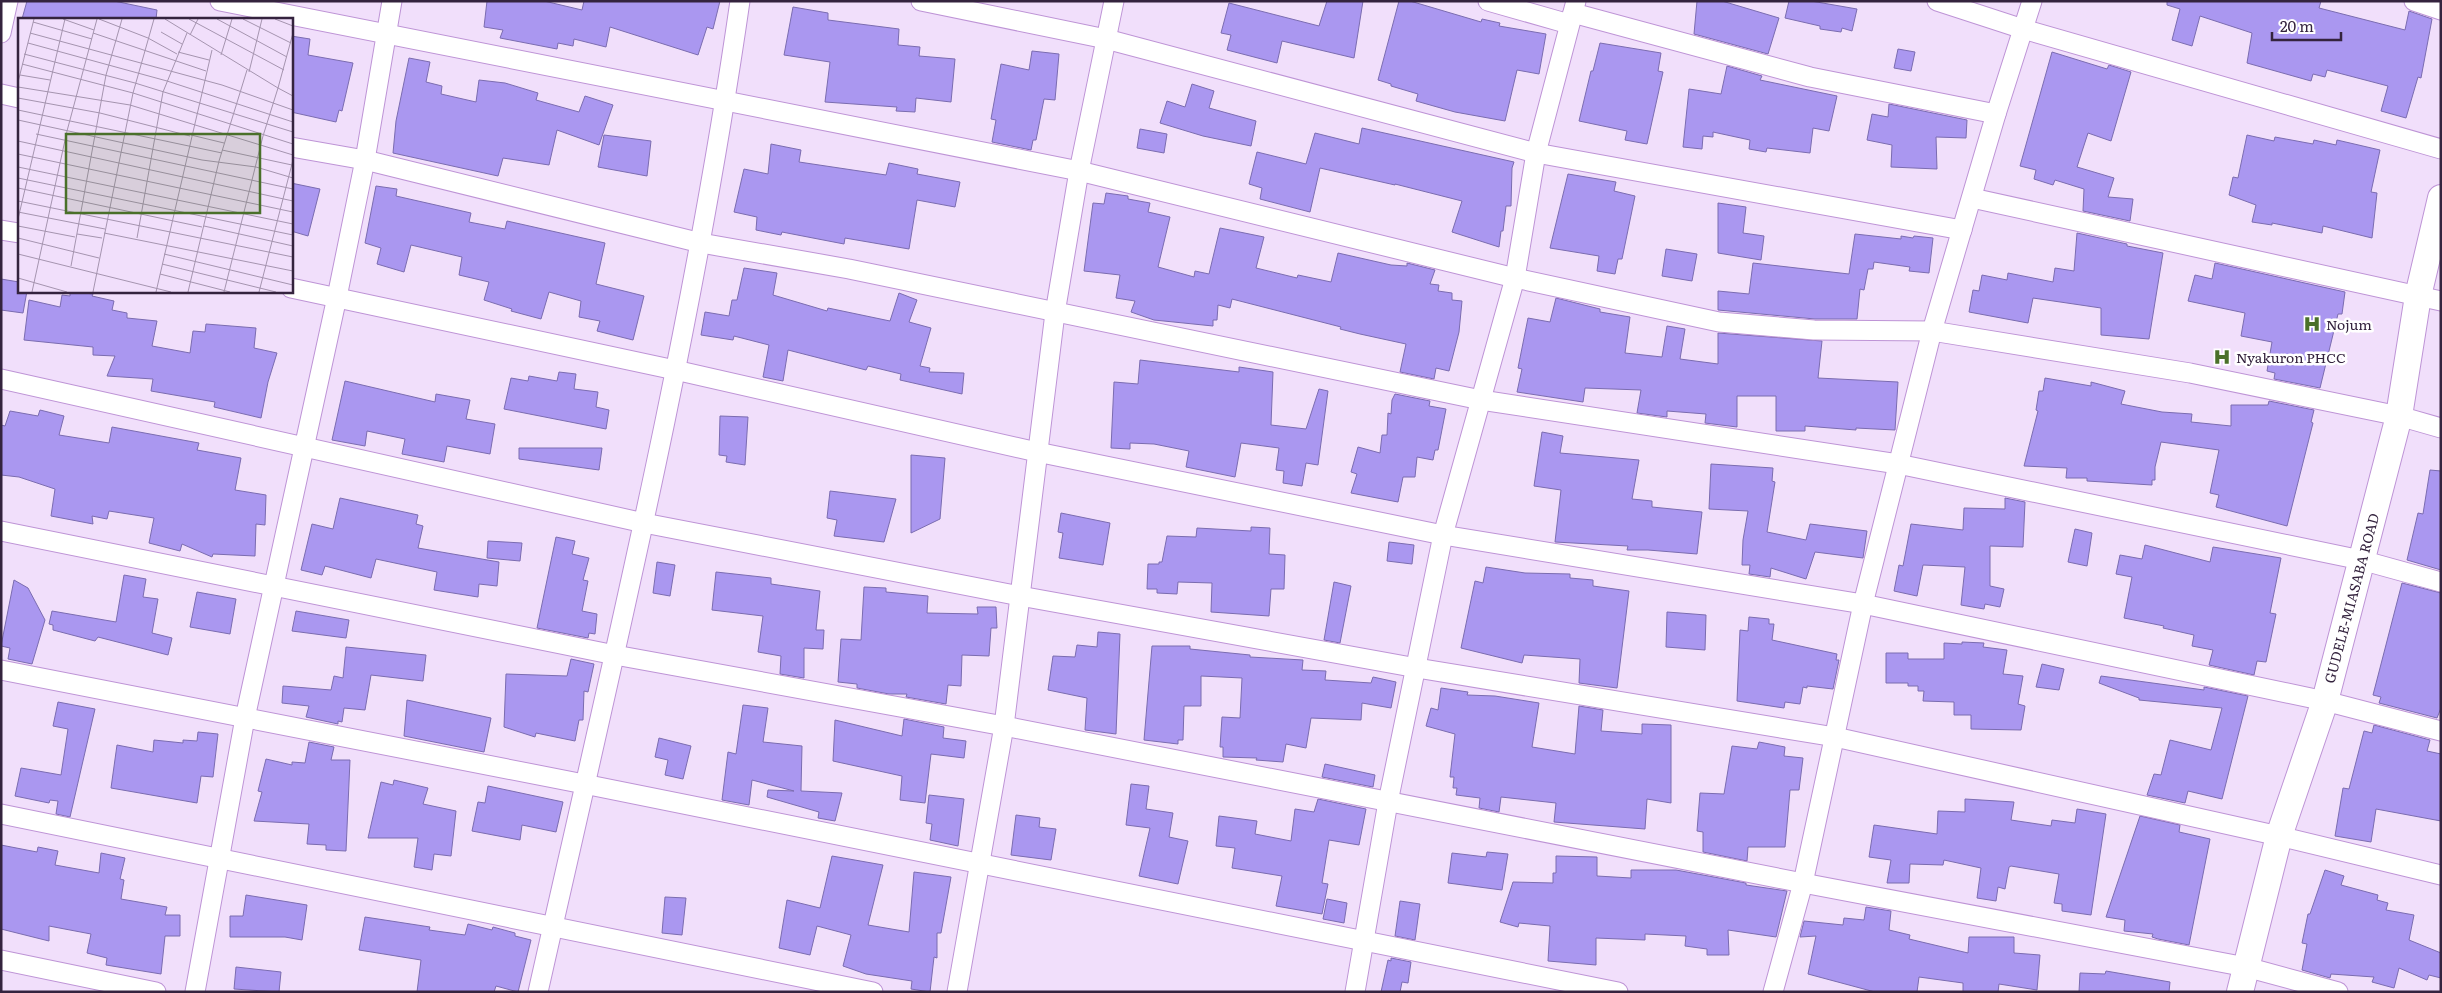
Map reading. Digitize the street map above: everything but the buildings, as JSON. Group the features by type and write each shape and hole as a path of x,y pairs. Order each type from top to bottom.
{"main road":[{"name":"GUDELE-MIASABA ROAD","path":"2243,980 2279,836 2325,701 2400,416 2429,299 2441,198"}],"street":[{"path":"1,33 8,1"},
{"path":"220,1 386,36 1079,171 1515,278 1719,322 1814,330 1932,331 2190,373 2400,416 2441,428"},
{"path":"195,992 245,718 365,160 392,1"},
{"path":"538,992 644,522 701,243 740,1"},
{"path":"922,1 1106,39 1536,153 1962,230"},
{"path":"957,992 1004,726 1055,312 1079,171 1114,1"},
{"path":"1488,1 1572,13 1810,77 1996,114"},
{"path":"1937,1 2023,29 2441,149"},
{"path":"1774,992 1803,883 1863,604 1932,331 1996,114 2032,1"},
{"path":"2414,1 2441,10"},
{"path":"1355,992 1388,802 1443,535 1515,278 1536,153 1572,13"},
{"path":"1,94 18,98"},
{"path":"292,147 365,160 701,243 849,269 1481,400 1898,464 2361,560 2441,582"},
{"path":"1972,198 2429,299"},
{"path":"1,230 18,233"},
{"path":"292,288 675,370 1037,452 1443,535 1863,604 2325,701 2441,731"},
{"path":"1,378 303,448 644,522 1020,596 1417,668 1835,737 2279,836 2441,875"},
{"path":"1,531 615,654 1004,726 1803,883 2243,980 2338,992"},
{"path":"1,670 584,784 1618,992"},
{"path":"1,814 873,992"},
{"path":"1,960 156,992"}],"place":[{"name":"Nojum","path":"2312,324"},
{"name":"Nyakuron PHCC","path":"2222,357"}]}
